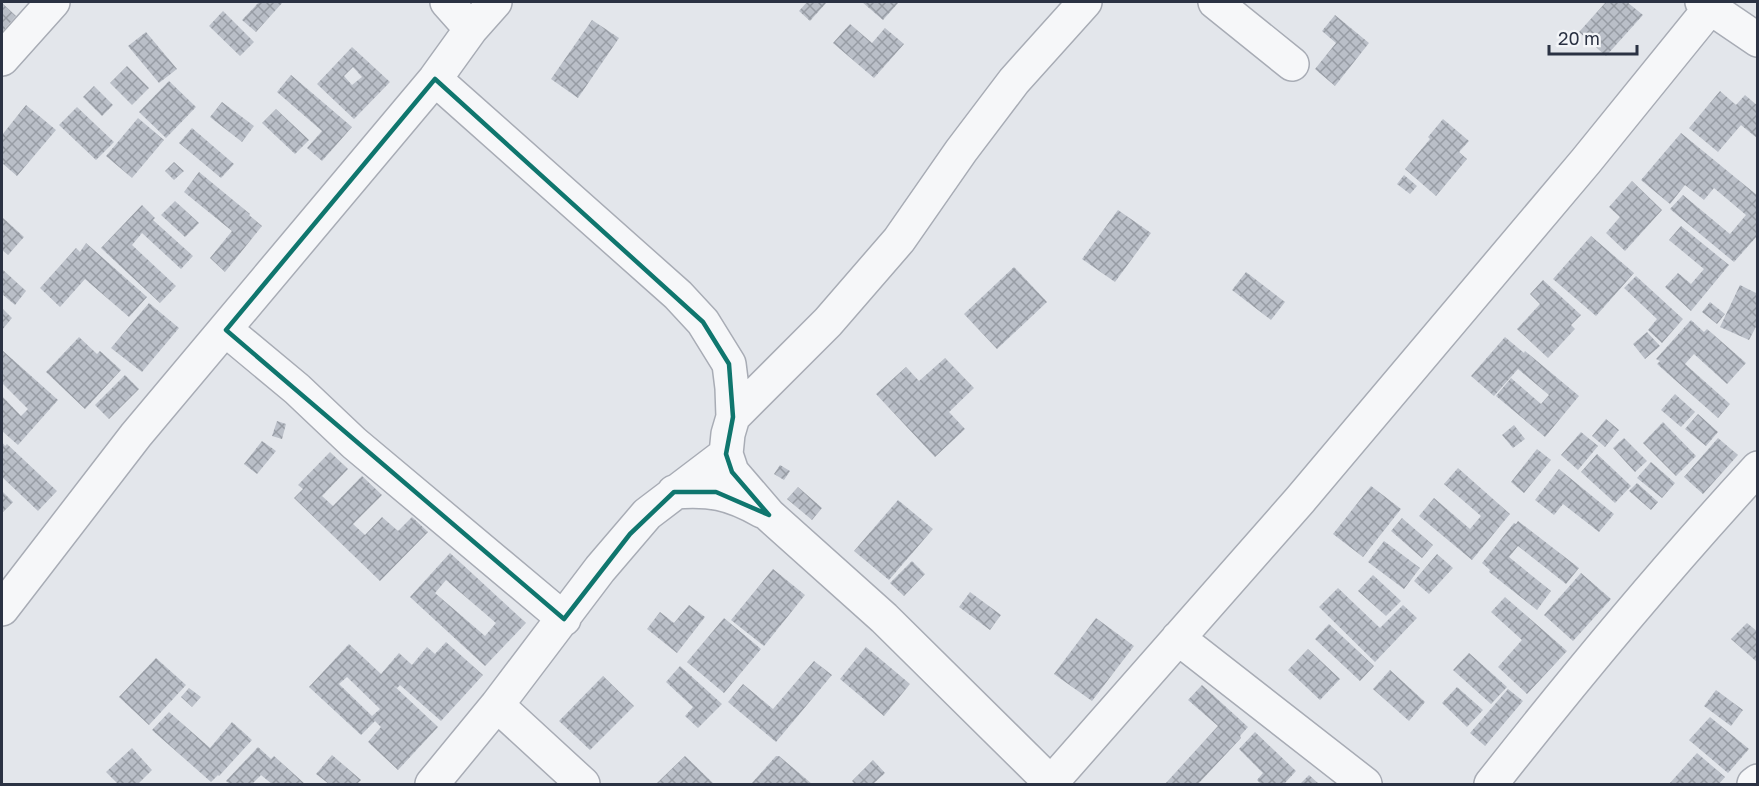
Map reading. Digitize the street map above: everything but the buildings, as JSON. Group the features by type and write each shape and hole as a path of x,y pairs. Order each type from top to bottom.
{"street":[{"path":"2,59 53,2"},
{"path":"447,2 471,29"},
{"path":"5,596 136,435 435,79 471,29 495,2"},
{"path":"733,417 828,322 899,240 961,151 1014,81 1085,2"},
{"path":"1215,2 1292,64"},
{"path":"435,79 671,288 703,322 729,363 733,417 726,454 732,472 769,515 884,618 1051,784 1300,500 1476,292 1586,161 1706,5 1758,40"},
{"path":"226,330 297,388 363,450 564,619"},
{"path":"432,784 497,705 600,569 647,514 726,454"},
{"path":"1491,784 1608,639 1704,526 1758,468"},
{"path":"674,492 696,490 716,492 739,498 769,515"},
{"path":"1178,638 1365,784"},
{"path":"497,705 583,784"},
{"path":"1754,784 1758,781"}],"highlighted area":[{"path":"435,79 703,322 729,364 733,417 726,454 732,472 769,515 716,492 674,492 630,534 564,619 226,330"}]}
